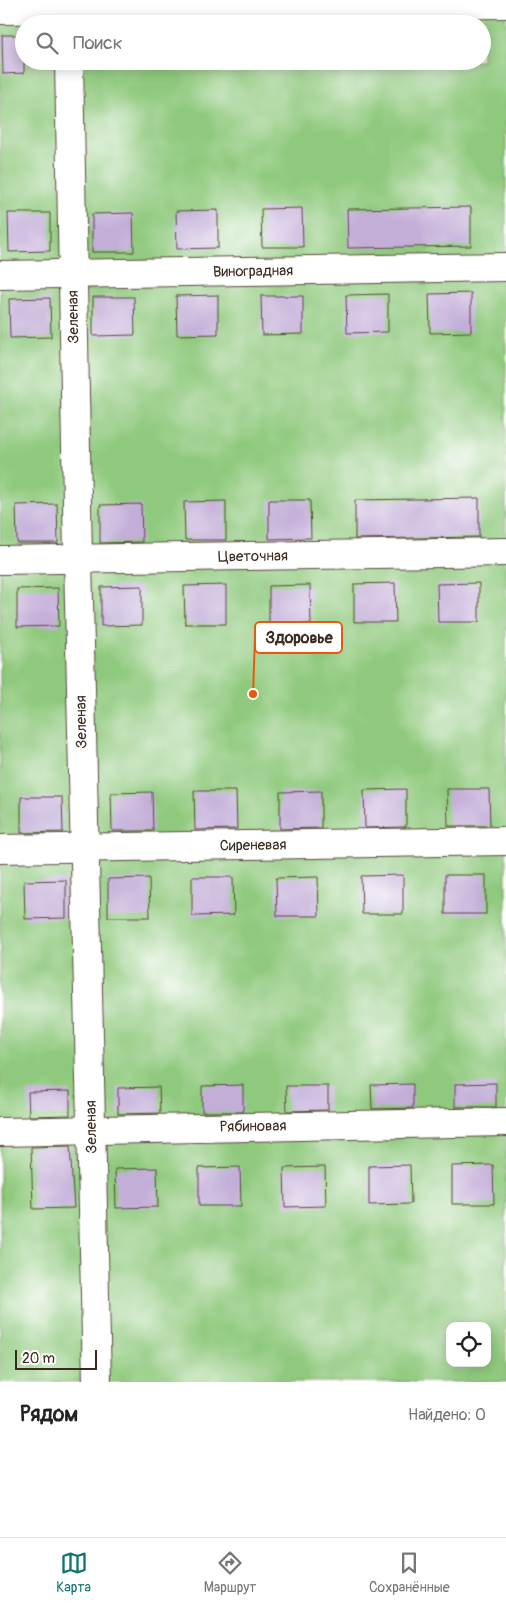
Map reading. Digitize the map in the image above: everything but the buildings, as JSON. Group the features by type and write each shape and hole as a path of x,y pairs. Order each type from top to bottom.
{"street":[{"path":"0,10 69,11 506,4"},
{"name":"Зеленая","path":"70,70 72,274 97,1382"},
{"name":"Виноградная","path":"0,275 506,267"},
{"name":"Цветочная","path":"0,560 506,552"},
{"name":"Сиреневая","path":"0,849 506,841"},
{"name":"Рябиновая","path":"0,1132 506,1122"}],"green space":[{"path":"0,0 506,0 506,1382 0,1382"}],"place":[{"name":"Здоровье","path":"253,694"}]}
